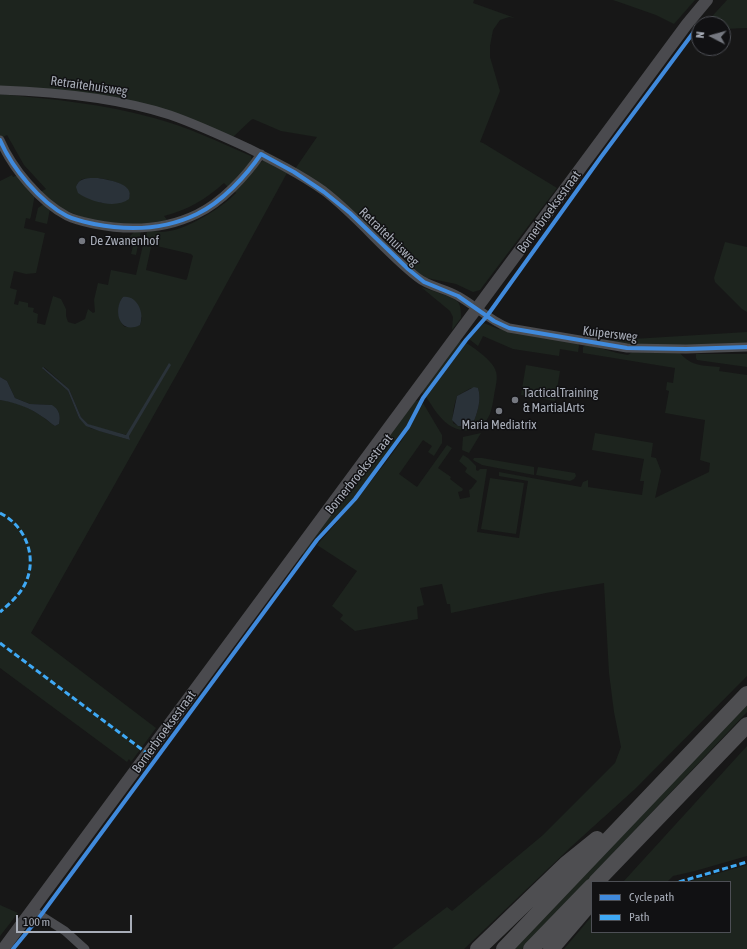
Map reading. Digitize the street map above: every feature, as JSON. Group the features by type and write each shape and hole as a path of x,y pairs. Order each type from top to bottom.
{"highway":[{"path":"504,949 747,694"},
{"path":"597,881 747,725"},
{"path":"478,949 566,864 649,797"},
{"path":"610,881 629,860 643,834"},
{"path":"532,949 591,887"},
{"path":"551,949 591,902"}],"main road":[{"name":"Bornerbroeksestraat","path":"3,949 687,24 707,0"}],"street":[{"name":"Retraitehuisweg","path":"0,90 76,96 146,109 191,123 261,154 294,172 324,192 350,213 417,278 458,296 476,309"},
{"path":"0,140 11,162 26,181 56,209 67,216 82,221 122,228 163,226 198,214 233,187 253,166 261,154"},
{"name":"Kuipersweg","path":"476,309 494,322 509,328 609,346 627,348 747,347"},
{"path":"32,910 65,931 85,949"}],"shaded area":[{"path":"0,0 474,0 473,3 515,18 509,17 500,20 493,30 490,46 490,57 500,91 480,142 557,188 480,290 473,292 456,284 427,278 419,273 368,225 295,169 317,137 281,131 253,119 233,137 149,106 0,86"},
{"path":"613,0 695,0 674,24 656,15"},
{"path":"727,0 747,0 747,28 731,29 731,16 712,16"},
{"path":"0,94 58,100 135,113 191,130 251,156 252,160 229,188 224,183 196,203 181,211 164,216 169,222 146,226 91,221 58,207 40,192 46,189 24,165 7,135 1,138","holes":["98,178 117,182 128,191 130,196 119,203 101,203 77,184 82,179"]},
{"path":"264,160 287,173 182,365 31,633 156,728 131,762 129,759 127,762 0,668 0,400 22,405 40,415 55,426 59,424 60,418 58,411 51,405 30,404 15,398 7,381 0,377 0,181 12,175 13,177 18,175 35,194 31,216 30,219 26,218 24,228 45,233 36,273 26,274 14,271 10,288 17,290 14,304 18,305 19,301 28,303 28,307 34,308 33,312 38,314 37,323 45,325 53,296 61,299 66,309 68,322 75,324 85,319 88,309 93,313 95,312 94,300 98,283 108,285 111,270 136,275 143,245 151,247 146,270 186,280 193,256 191,254 144,243 147,232 152,230 161,232 172,231 184,227 209,214 220,207 236,193 234,190 257,165","holes":["123,297 125,297 142,318 140,325 125,327 121,321 119,317 119,304","44,367 69,389 81,417 88,424 127,435 129,436 130,440 90,428 79,418 68,391 43,369"]},
{"path":"98,178 120,183 128,189 130,194 129,199 117,204 111,204 90,199 78,193 76,187 79,181"},
{"path":"45,203 50,209 47,224 35,221 38,208"},
{"path":"135,231 141,231 136,255 131,254 134,242 126,240"},
{"path":"725,242 747,247 747,312 742,309 715,282 714,278"},
{"path":"421,287 446,295 458,302 461,318 452,330 453,317 450,311"},
{"path":"123,297 132,299 139,306 141,310 140,325 127,327 122,324 118,314 118,308"},
{"path":"484,323 498,329 578,343 578,352 560,349 559,356 513,349 483,336 478,346 469,339"},
{"path":"747,332 747,343 647,346 600,341"},
{"path":"463,341 423,395 422,392 456,342"},
{"path":"466,343 482,354 495,369 497,375 491,412 487,420 478,428 472,430 460,430 454,428 439,416 426,397","holes":["471,388 478,388 479,402 473,424 468,427 463,427 453,423 457,396"]},
{"path":"586,345 628,355 632,352 680,353 684,358 693,363 720,367 719,371 747,375 747,676 635,789 573,845 464,949 392,949 447,907 452,911 543,835 615,763 621,747 614,712 609,673 604,583 546,593 451,613 450,604 447,604 442,584 420,588 424,605 417,607 418,619 355,631 340,619 343,615 332,606 357,571 317,545 361,494 392,454 405,435 423,403 442,435 442,443 434,456 428,452 432,446 423,440 399,474 417,487 447,445 452,448 438,468 451,477 450,479 463,489 462,491 458,492 460,499 470,497 469,490 477,481 465,472 467,468 459,461 463,455 476,466 476,470 487,469 477,532 519,538 528,481 499,476 499,472 581,487 583,482 588,480 588,487 642,495 644,481 640,481 644,459 592,450 595,433 653,443 651,457 656,458 661,471 655,498 709,472 710,463 700,460 705,420 665,413 669,391 666,390 667,382 673,383 675,368 583,353 583,347"},
{"path":"696,354 747,354 747,367 697,360"},
{"path":"169,363 171,365 129,436 130,440 86,426 79,418 68,391 42,368 43,367 69,389 81,417 88,424 126,435"},
{"path":"526,365 560,371 555,401 521,395"},
{"path":"0,377 7,381 15,398 30,404 52,405 59,413 59,424 55,426 28,408 15,403 0,400"},
{"path":"474,387 478,388 479,397 473,424 468,427 458,426 452,420 457,396"},
{"path":"420,400 404,431 354,498 317,536 303,556 302,552 415,401"},
{"path":"481,433 469,453 462,450 463,437"},
{"path":"474,458 534,467 534,475 482,465 473,460"},
{"path":"538,467 575,473 576,476 570,481 536,475"},
{"path":"490,478 524,483 516,534 481,529"},
{"path":"747,703 747,712 522,949 513,949"},
{"path":"747,746 747,856 673,876 668,881 624,881"},
{"path":"747,865 747,949 564,949 591,917 591,933 731,933 731,881 691,881"},
{"path":"0,905 18,913 0,936"}],"marked path":[{"path":"0,513 17,526 23,534 30,554 29,574 23,588 14,600 0,612"},
{"path":"0,643 148,754"},
{"path":"682,881 747,862"}],"cycle path":[{"path":"13,949 41,915 317,540 355,499 408,427 423,398 466,340 487,316 601,157 691,36"},
{"path":"0,140 19,173 37,193 57,210 73,219 80,221 120,228 146,228 185,219 206,209 224,196 241,179 261,154 294,172 324,192 350,213 408,269 424,282 458,296 494,321 509,328 627,348 686,349 747,347"}],"place":[{"name":"De Zwanenhof","path":"82,241"},
{"name":"TacticalTraining & MartialArts","path":"515,400"},
{"name":"Maria Mediatrix","path":"499,411"}]}
